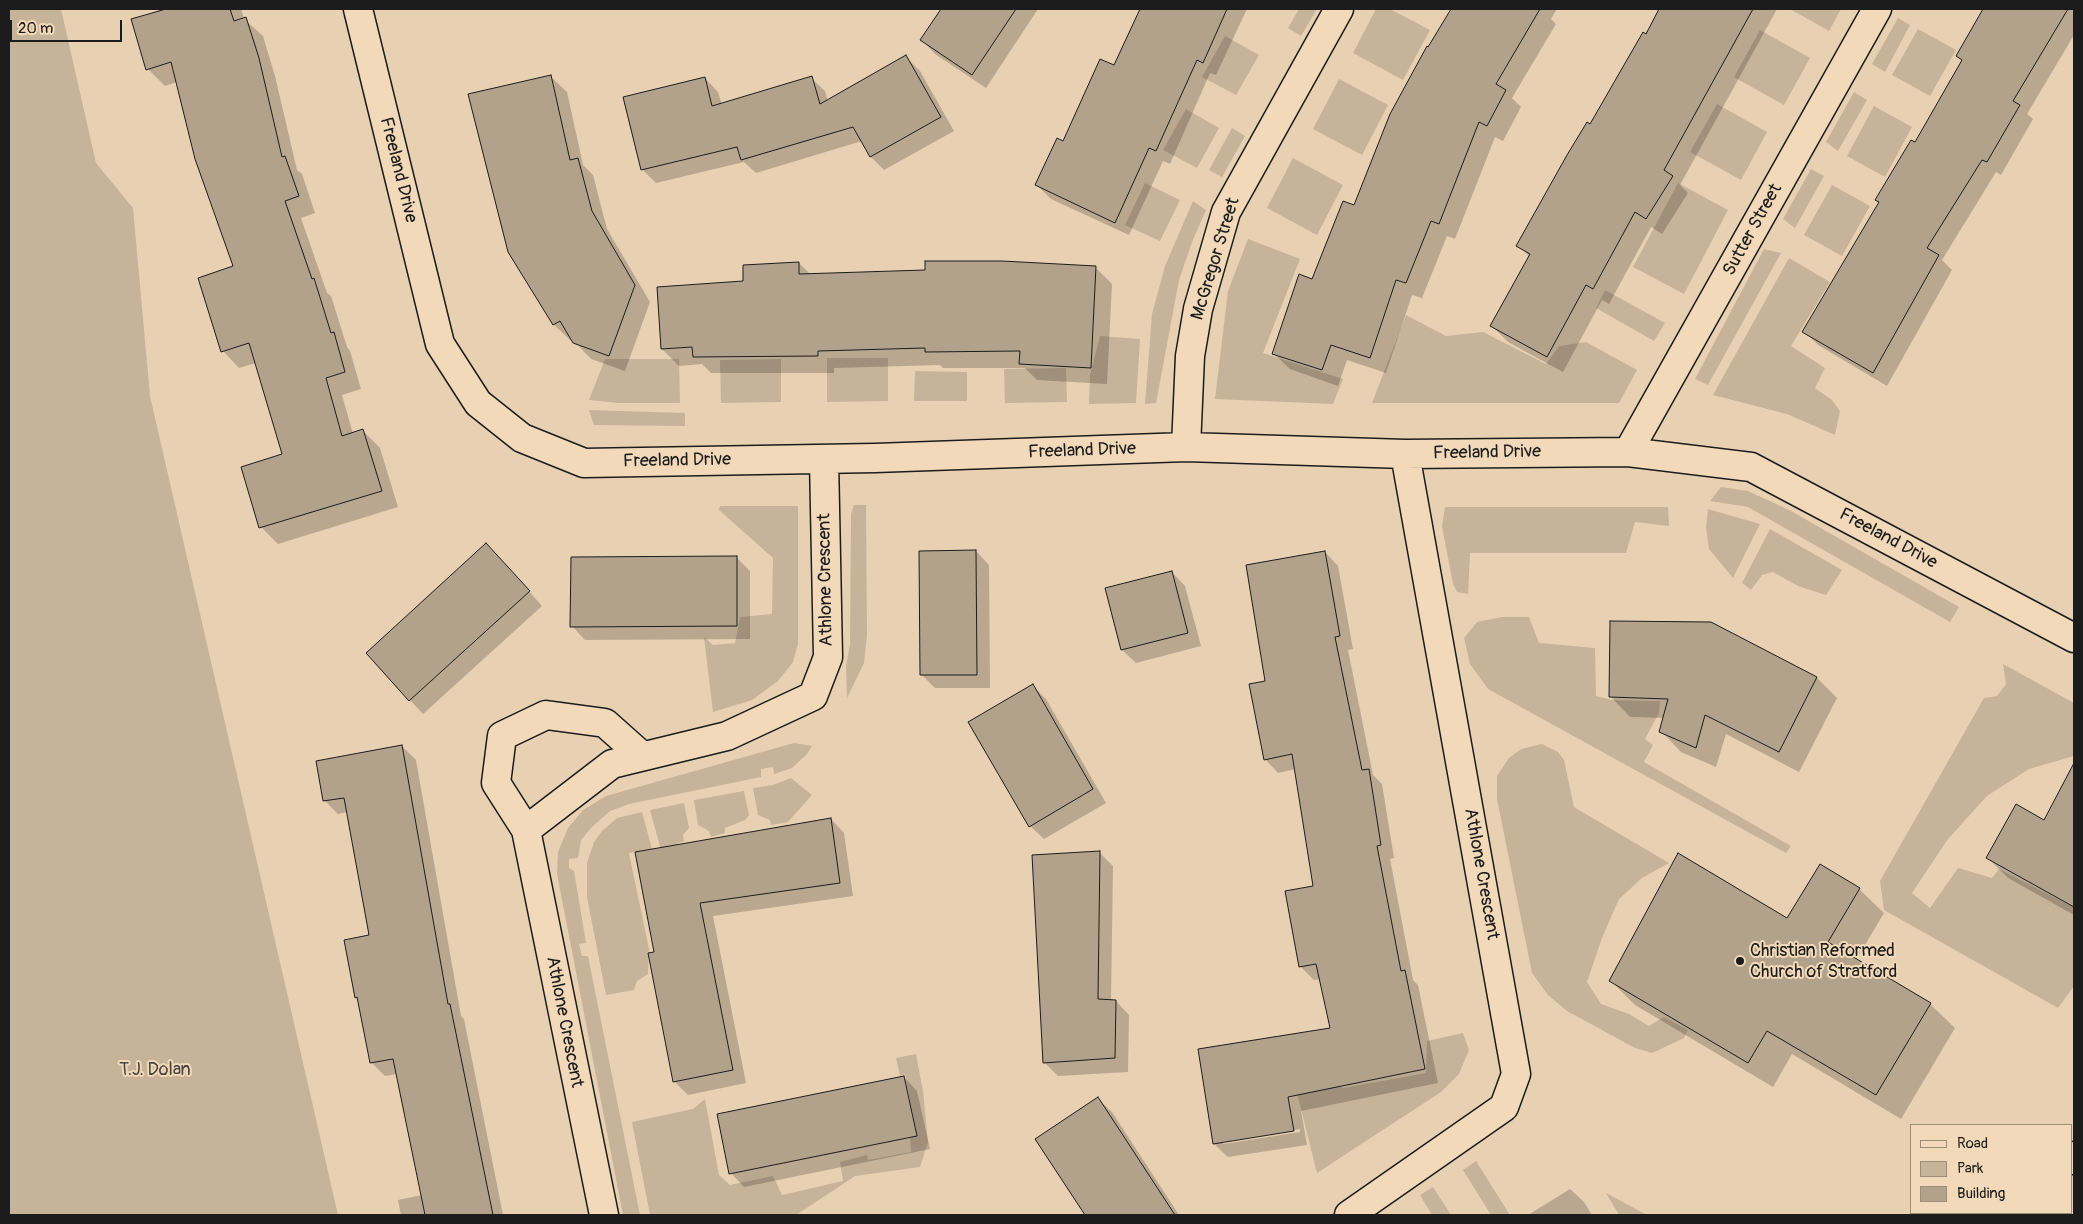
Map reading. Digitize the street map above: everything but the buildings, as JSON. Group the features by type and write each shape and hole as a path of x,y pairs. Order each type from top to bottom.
{"street":[{"name":"Freeland Drive","path":"358,9 440,344 478,403 522,438 584,463 824,459 1186,447 1405,454 1628,452 1751,467 2074,638"},
{"name":"McGregor Street","path":"1186,447 1190,356 1198,309 1226,212 1339,9"},
{"name":"Sutter Street","path":"1628,452 1877,9"},
{"name":"Athlone Crescent","path":"1349,1215 1504,1108 1516,1074 1405,454"},
{"name":"Athlone Crescent","path":"526,830 612,764 726,736 813,696 828,657 824,459"},
{"name":"Athlone Crescent","path":"604,1215 526,830 496,783 502,736 546,715 605,723 642,756"}],"green space":[{"name":"T.J. Dolan","path":"9,9 61,9 96,163 133,208 150,396 338,1215 9,1215"},
{"path":"1299,9 1317,9 1301,36 1288,28"},
{"path":"1376,9 1390,9 1430,30 1403,80 1353,53"},
{"path":"1790,9 1841,9 1829,31"},
{"path":"1898,18 1910,25 1885,72 1872,64"},
{"path":"1918,29 1956,50 1930,96 1892,75"},
{"path":"1760,30 1810,58 1784,105 1734,77"},
{"path":"1225,36 1259,55 1236,95 1202,77"},
{"path":"1339,79 1388,105 1362,155 1313,129"},
{"path":"1854,92 1867,100 1838,151 1826,142"},
{"path":"1717,104 1767,132 1741,180 1690,152"},
{"path":"1874,106 1912,127 1885,177 1847,156"},
{"path":"1186,109 1219,128 1197,168 1163,150"},
{"path":"1232,128 1245,136 1222,177 1209,170"},
{"path":"1293,158 1343,185 1317,235 1267,208"},
{"path":"1811,169 1824,176 1795,228 1783,219"},
{"path":"1145,183 1180,200 1160,241 1125,225"},
{"path":"1678,183 1728,210 1684,294 1633,267"},
{"path":"1832,185 1870,206 1842,256 1804,235"},
{"path":"1193,201 1206,210 1192,242 1179,280 1156,403 1145,404 1152,314 1165,266"},
{"path":"1248,239 1300,259 1263,353 1343,379 1333,404 1215,399 1228,291"},
{"path":"1764,249 1781,253 1708,385 1695,379"},
{"path":"1789,258 1830,282 1791,346 1825,368 1815,388 1832,400 1840,411 1835,435 1787,414 1713,395"},
{"path":"1605,290 1665,323 1654,341 1596,308"},
{"path":"1406,315 1446,336 1483,332 1546,364 1559,346 1586,342 1637,370 1619,403 1372,403"},
{"path":"1100,336 1140,339 1136,403 1089,404 1090,375"},
{"path":"827,358 888,358 888,401 827,402"},
{"path":"605,359 679,359 680,403 619,403 589,400"},
{"path":"781,359 781,402 721,403 720,360"},
{"path":"1066,368 1067,402 1005,403 1004,369"},
{"path":"915,371 967,372 967,401 914,401"},
{"path":"589,410 685,413 685,426 594,425"},
{"path":"1721,487 1748,491 1791,511 1959,607 1950,622 1748,507 1710,501"},
{"path":"854,505 866,505 867,635 864,663 847,698 846,667 850,644 851,514"},
{"path":"720,506 798,506 798,644 793,662 778,681 752,700 713,712 704,637 713,645 735,643 740,617 772,614 773,558 719,510"},
{"path":"1445,507 1668,507 1669,526 1635,522 1626,553 1470,553 1468,594 1457,592 1453,584 1442,526"},
{"path":"1708,509 1760,524 1733,578 1709,549 1706,527"},
{"path":"1770,529 1842,570 1826,595 1798,586 1773,572 1762,575 1751,590 1742,583"},
{"path":"1502,617 1529,617 1539,643 1595,648 1596,696 1612,700 1660,701 1659,713 1645,739 1653,745 1644,762 1791,846 1786,853 1488,689 1470,664 1464,638 1477,622"},
{"path":"2003,664 2074,703 2074,756 2029,769 1987,796 1948,839 1912,893 1930,908 1958,868 1992,878 1999,869 2071,906 2074,900 2074,986 2058,1008 1884,910 1880,881 1984,698 1997,696 2006,684"},
{"path":"794,743 812,746 807,754 792,768 774,774 773,767 761,769 761,777 629,804 610,811 581,840 578,858 569,859 569,868 574,871 586,943 579,944 582,956 588,956 640,1215 623,1215 557,874 558,852 568,828 583,810 606,796"},
{"path":"1542,744 1558,752 1564,760 1574,807 1669,863 1642,878 1619,899 1602,938 1587,982 1601,1004 1629,1014 1649,1026 1664,1017 1688,1030 1684,1038 1652,1053 1635,1048 1567,1011 1548,995 1532,973 1497,799 1497,776 1509,758 1521,749"},
{"path":"791,778 812,795 788,822 771,825 770,820 758,815 753,788 773,785"},
{"path":"744,791 749,815 745,820 725,828 725,833 711,837 709,831 698,825 694,800"},
{"path":"684,803 689,828 683,835 684,841 661,850 650,810"},
{"path":"642,812 652,849 629,853 649,949 648,974 637,981 634,990 606,995 587,897 587,863 594,842 602,831 617,818"},
{"path":"1463,1033 1469,1050 1459,1074 1441,1092 1317,1173 1290,1065 1343,1088 1426,1073 1427,1041"},
{"path":"916,1054 923,1091 928,1142 920,1167 855,1176 796,1215 650,1215 632,1122 693,1109 705,1099 719,1175 730,1185 773,1176 782,1195 843,1181 840,1162 867,1155 868,1160 911,1152 910,1138 917,1135 905,1074 900,1076 896,1058"},
{"path":"1476,1161 1510,1215 1491,1215 1463,1170"},
{"path":"1433,1187 1451,1215 1432,1215 1420,1195"},
{"path":"1606,1193 1647,1215 1619,1215"}],"place":[{"name":"Christian Reformed Church of Stratford","path":"1740,961"}]}
